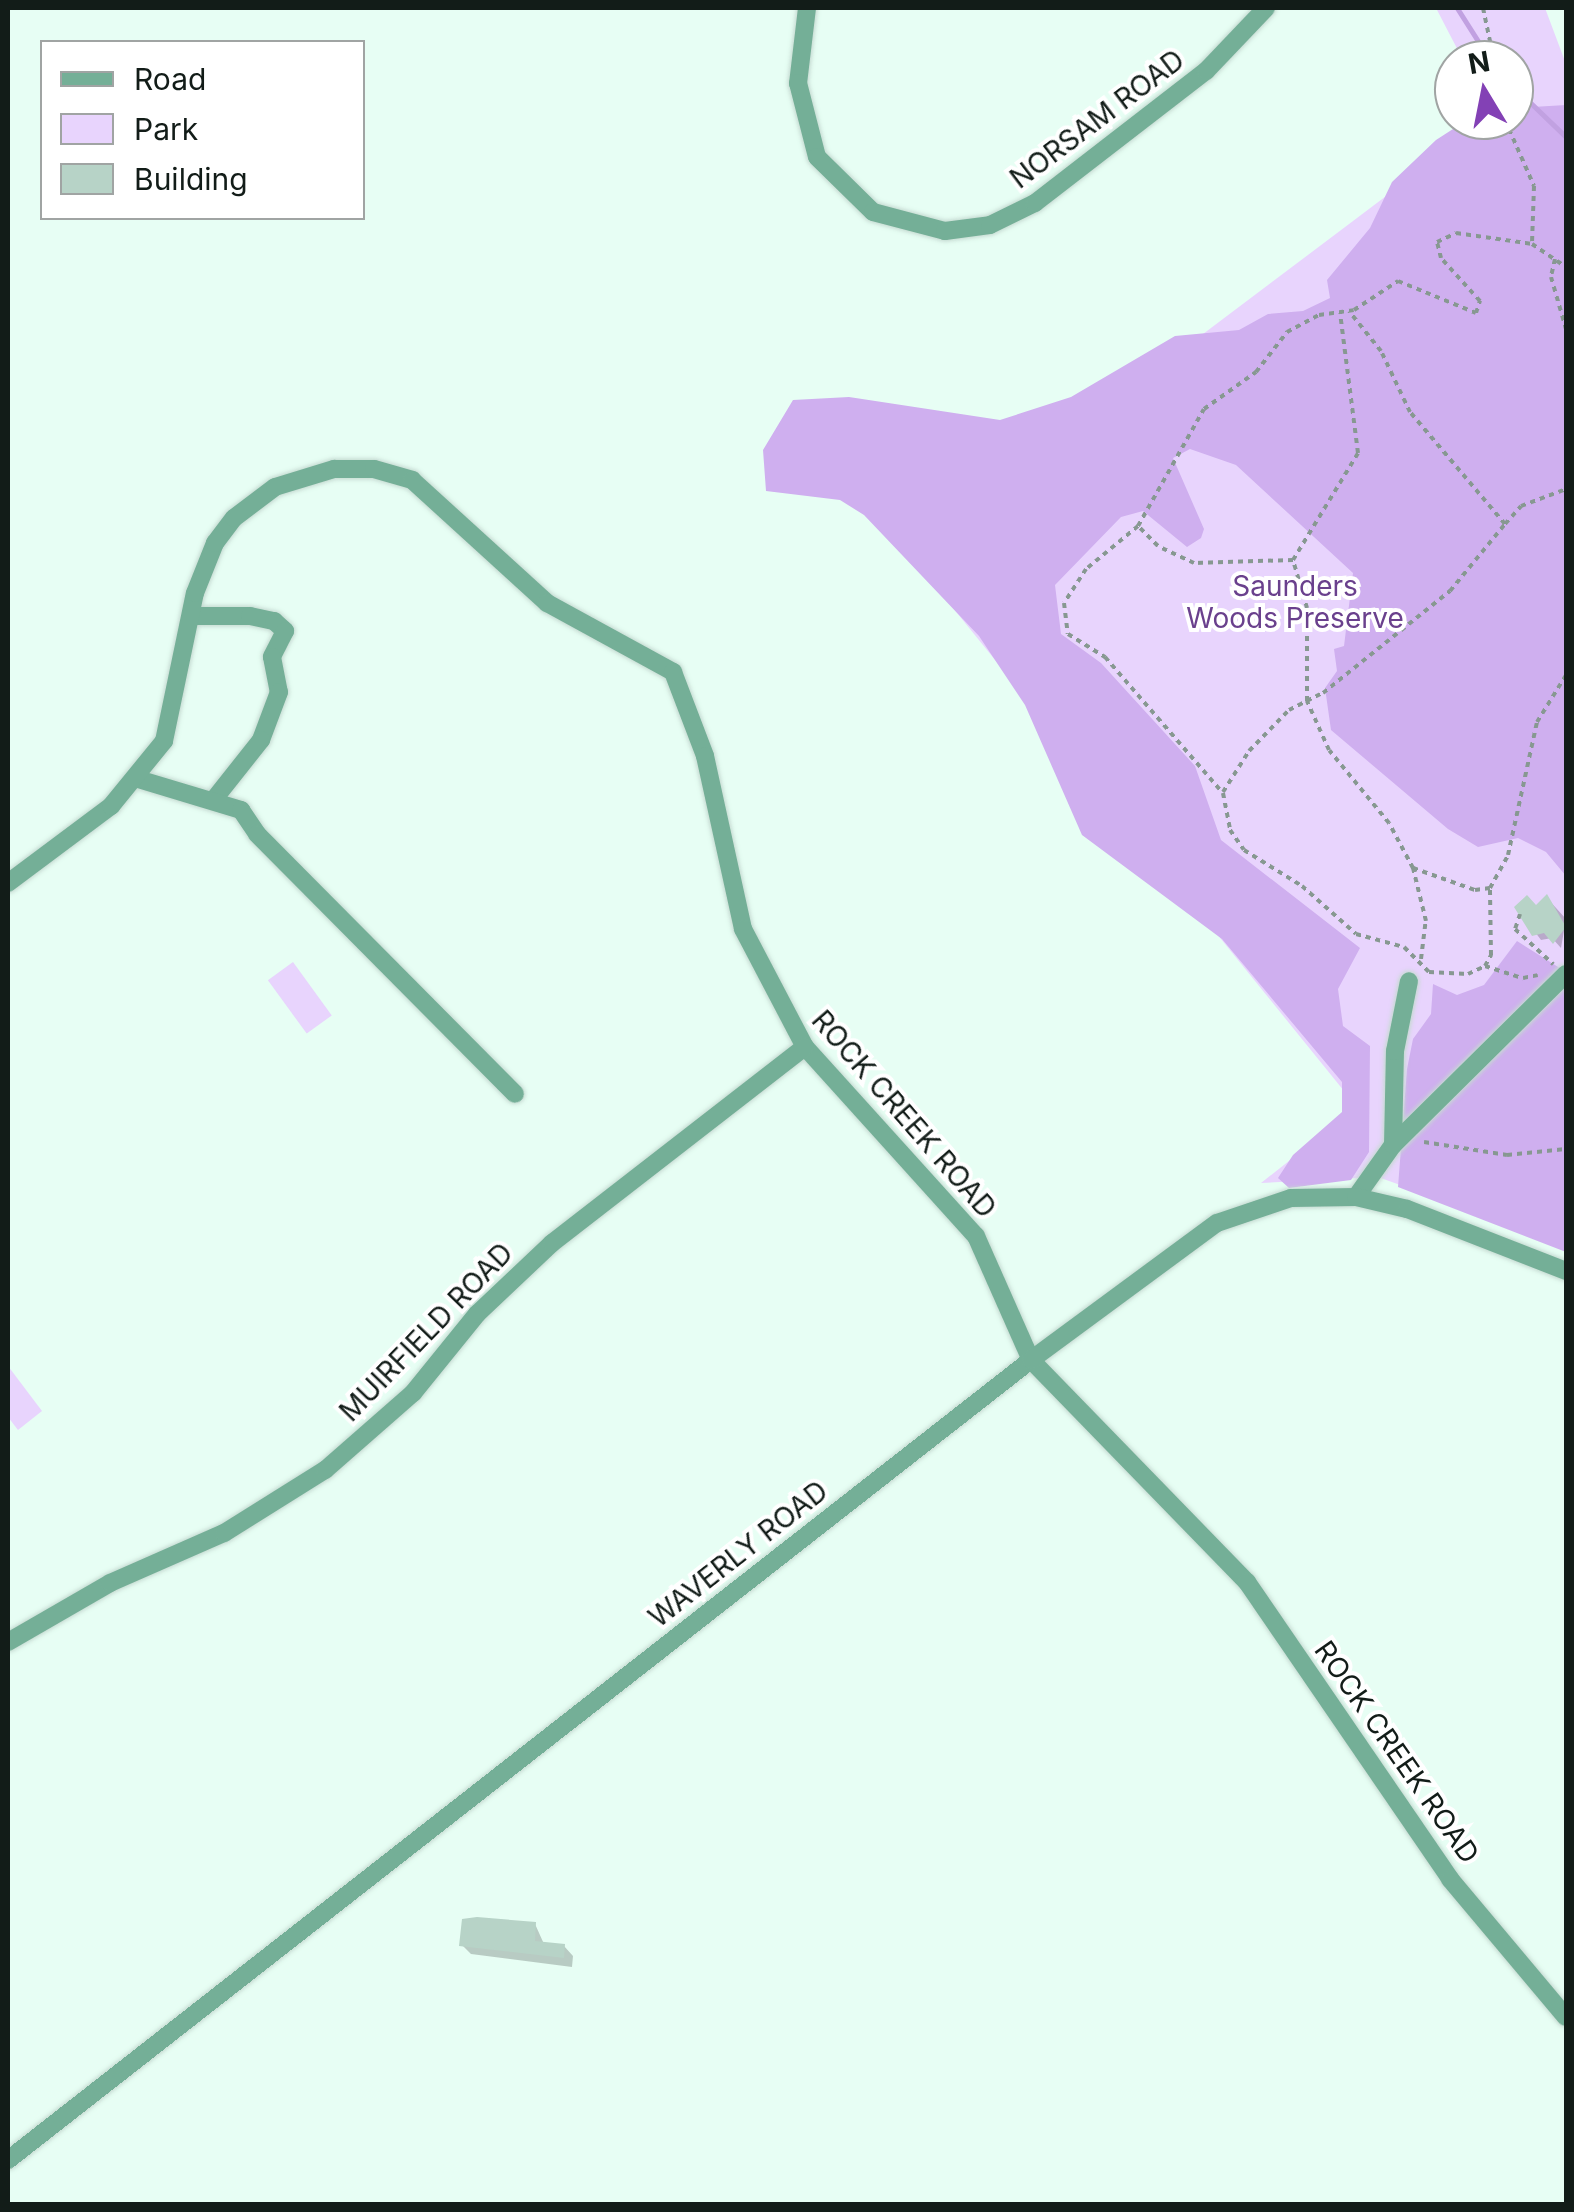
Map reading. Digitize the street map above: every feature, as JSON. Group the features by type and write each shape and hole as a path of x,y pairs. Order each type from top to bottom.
{"street":[{"name":"NORSAM ROAD","path":"807,8 798,83 816,157 873,212 945,231 990,225 1035,203 1206,71 1266,8"},
{"name":"ROCK CREEK ROAD","path":"8,883 138,779 164,741 192,616 215,543 260,497 334,469 374,469 412,480 548,603 673,672 705,756 743,929 805,1047 976,1236 1031,1360 1248,1582 1450,1878 1566,2017"},
{"path":"192,616 250,616 274,621 284,631 272,657 279,692 261,740 215,798"},
{"path":"138,779 215,798 241,810 256,834 515,1094"},
{"path":"1356,1197 1397,1141 1566,974"},
{"path":"1397,1141 1394,1051 1408,981"},
{"name":"MUIRFIELD ROAD","path":"8,1642 110,1584 224,1534 325,1470 414,1393 477,1314 552,1244 805,1047"},
{"name":"WAVERLY ROAD","path":"8,2160 1031,1360 1217,1223 1291,1198 1356,1197 1408,1208 1566,1271"}],"path":[{"path":"1483,8 1490,40"},
{"path":"1514,140 1534,186 1532,244"},
{"path":"1421,959 1404,947 1356,934 1302,886 1244,850 1230,830 1223,792 1105,657 1068,634 1064,602 1106,549 1138,526 1204,409 1256,372 1287,332 1350,311 1398,281 1476,313 1480,301 1442,258 1437,242 1456,233 1532,244 1566,267"},
{"path":"1556,260 1552,278 1566,329"},
{"path":"1350,311 1381,351 1410,412 1505,524"},
{"path":"1340,313 1358,453 1293,560 1307,608 1308,700 1328,750 1389,823 1414,868 1426,921 1423,970 1447,975 1485,966 1523,978 1552,967 1515,929 1520,914"},
{"path":"1223,792 1249,751 1308,700 1450,591 1521,506 1566,489"},
{"path":"1138,526 1158,546 1194,563 1293,560"},
{"path":"1485,966 1491,955 1490,888 1508,855 1537,722 1566,675"},
{"path":"1414,868 1475,890 1490,888"},
{"path":"1397,1141 1508,1155 1566,1149"}],"green space":[{"name":"Saunders Woods Preserve","path":"1436,8 1545,8 1566,64 1566,1245 1378,1177 1261,1183 1357,1107 910,555 1460,140 1534,140 1534,40 1453,40"},
{"path":"293,962 332,1015 307,1034 268,980"},
{"path":"8,1366 42,1411 18,1430 8,1417"}],"shaded area":[{"name":"Saunders Woods Preserve","path":"1566,105 1566,876 1546,852 1518,838 1478,847 1448,829 1331,730 1325,688 1337,671 1334,649 1344,646 1353,573 1236,465 1190,449 1173,458 1204,529 1201,538 1187,547 1143,511 1121,517 1055,585 1061,634 1101,663 1195,766 1221,840 1360,948 1338,989 1343,1026 1370,1046 1369,1152 1351,1180 1289,1188 1278,1178 1293,1155 1342,1112 1342,1082 1222,939 1082,835 1025,705 979,636 864,515 840,500 766,491 763,450 793,400 849,397 1000,420 1071,397 1175,336 1239,330 1268,314 1303,311 1330,298 1327,280 1370,228 1392,182 1436,140 1534,140 1534,107"},
{"path":"1517,941 1566,972 1566,1252 1398,1187 1407,1069 1413,1039 1431,1014 1433,984 1457,995 1484,985"}],"building":[{"path":"1547,894 1566,927 1553,944 1544,933 1532,936 1514,907 1527,895 1536,905"},
{"path":"462,1919 536,1922 535,1941 565,1944 564,1958 459,1946"}],"waterway":[{"path":"1457,8 1477,40"},
{"path":"1534,106 1566,137"}]}
